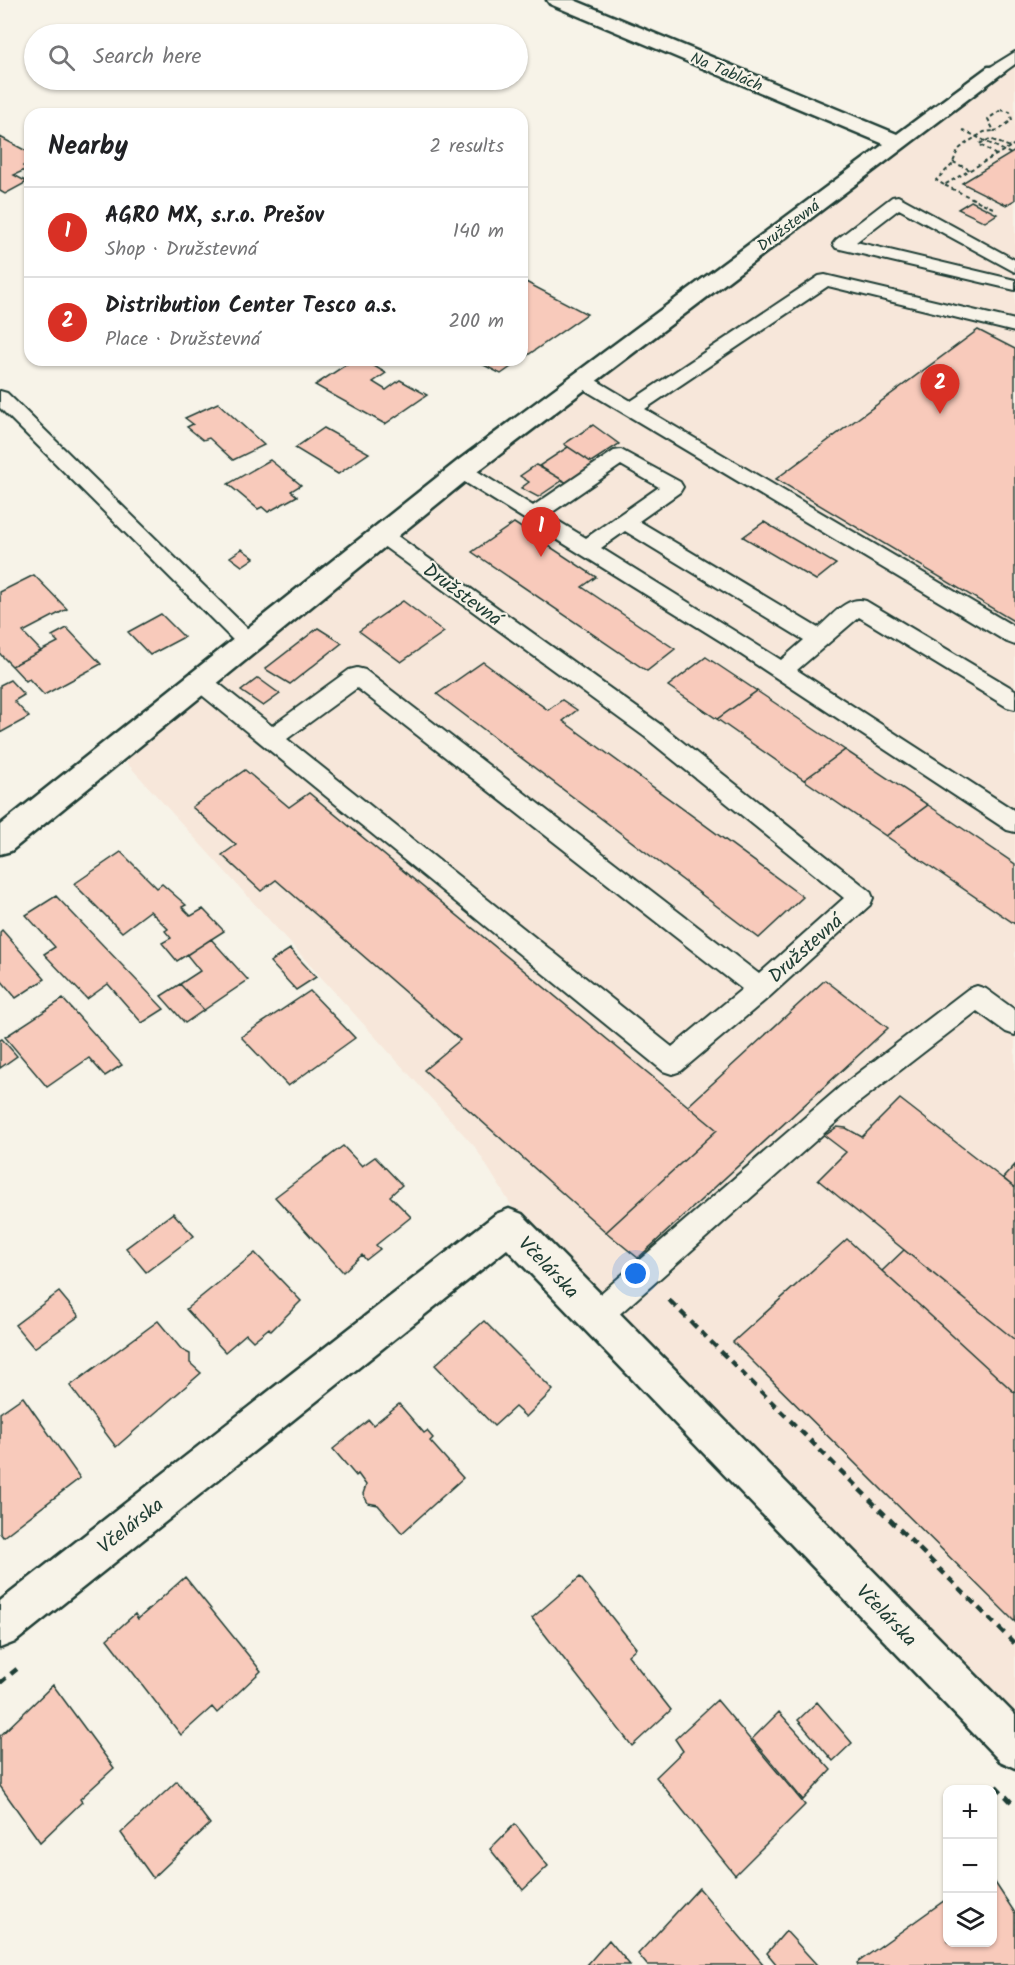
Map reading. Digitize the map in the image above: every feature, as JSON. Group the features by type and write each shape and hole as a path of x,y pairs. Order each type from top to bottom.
{"street":[{"name":"Na Tablách","path":"557,0 897,142"},
{"name":"Družstevná","path":"0,842 462,471 994,71"},
{"name":"Včelárska","path":"0,1627 509,1226 1015,1746"}],"lane":[{"name":"Družstevná","path":"994,71 1015,57"},
{"path":"994,71 1015,81"},
{"path":"1015,267 898,201 842,244 1015,285"},
{"path":"632,409 825,280 1015,326"},
{"path":"582,380 1015,637"},
{"path":"0,397 248,642"},
{"path":"533,515 621,456 673,487 586,548"},
{"path":"462,471 782,670 1015,823"},
{"path":"624,521 820,639"},
{"name":"Družstevná","path":"272,738 357,676 760,989 861,898 653,732 382,535"},
{"path":"782,670 858,606 1015,701"},
{"path":"200,681 672,1063 760,989"},
{"path":"596,1316 849,1095 977,997 1015,1024"}],"path":[{"path":"993,208 936,180 952,165 958,150 975,137 984,132 995,132 1011,123 1011,112 1001,110 988,119 988,124 995,132"},
{"path":"956,127 1011,154"},
{"path":"996,155 979,144 990,139 1010,147"},
{"path":"944,184 1015,144"},
{"path":"953,162 970,170"},
{"path":"643,1274 1015,1644"},
{"path":"0,1683 27,1660"},
{"path":"990,1780 1015,1806"}],"shaded area":[{"path":"1015,62 1015,1757 527,1235 475,1147 115,750 666,304 998,71"}],"building":[{"path":"0,137 24,150 24,170 14,175 24,180 24,184 5,194 0,191"},
{"path":"1015,151 1015,200 1006,205 962,183"},
{"path":"971,201 997,214 985,222 958,209"},
{"path":"528,283 587,314 528,355"},
{"path":"978,330 1015,349 1015,622 776,479"},
{"path":"344,366 374,366 386,373 373,382 386,390 400,380 427,395 385,424 315,385"},
{"path":"486,366 512,366 501,374"},
{"path":"218,403 264,445 233,460 209,438 203,440 187,427 193,424 185,418"},
{"path":"593,425 619,444 591,462 564,444"},
{"path":"324,428 369,453 338,474 295,448"},
{"path":"568,447 595,465 567,483 539,466"},
{"path":"270,460 301,485 291,491 297,496 268,512 262,507 258,509 228,484"},
{"path":"536,465 563,480 538,497 521,488 529,482 520,476"},
{"path":"764,522 836,564 816,580 743,537"},
{"path":"514,523 596,577 582,587 675,649 647,671 472,552"},
{"path":"242,549 254,558 242,566 230,557"},
{"path":"34,575 67,609 23,632 41,651 12,666 0,654 0,592"},
{"path":"403,601 444,632 401,662 359,631"},
{"path":"161,614 184,637 150,655 128,632"},
{"path":"67,628 101,664 44,695 12,666 58,642 52,636"},
{"path":"318,628 342,643 290,684 265,669"},
{"path":"706,657 757,691 717,719 668,686"},
{"path":"483,662 548,710 562,700 577,710 563,721 803,897 759,938 437,694"},
{"path":"258,678 280,694 263,706 241,691"},
{"path":"10,680 24,695 14,701 29,717 0,733 0,685"},
{"path":"757,691 845,750 804,780 717,719"},
{"path":"845,750 928,805 886,836 804,780"},
{"path":"245,770 289,807 309,793 717,1130 606,1232 424,1070 460,1040 276,880 261,891 222,855 236,845 192,807"},
{"path":"928,805 1015,864 1015,924 886,836"},
{"path":"121,852 157,888 162,884 186,905 182,907 191,916 203,909 224,931 177,961 162,943 171,938 165,931 168,929 150,911 122,932 74,884"},
{"path":"56,896 164,1009 142,1023 108,984 87,999 44,954 55,947 26,915"},
{"path":"2,930 45,979 16,998 0,979 0,932"},
{"path":"211,939 248,980 204,1010 180,984 200,971 187,955"},
{"path":"290,949 316,977 296,990 270,962"},
{"path":"825,980 888,1028 638,1258 606,1232 717,1130 688,1106"},
{"path":"180,984 204,1010 185,1023 161,996"},
{"path":"310,991 355,1038 288,1086 241,1037"},
{"path":"63,999 122,1065 105,1076 89,1058 47,1087 5,1037"},
{"path":"2,1039 17,1056 0,1068 0,1040"},
{"path":"900,1099 1015,1188 1015,1340 818,1180 846,1152 821,1133 823,1131 827,1134 837,1127 846,1128 862,1137"},
{"path":"343,1146 362,1166 375,1157 402,1185 390,1196 411,1217 376,1245 380,1249 366,1260 362,1255 343,1272 275,1197"},
{"path":"1015,1165 1015,1188 1003,1178"},
{"path":"173,1213 194,1236 146,1272 126,1248"},
{"path":"847,1239 1015,1393 1015,1622 733,1342"},
{"path":"904,1250 1015,1340 1015,1393 882,1271"},
{"path":"255,1253 301,1301 271,1331 269,1328 253,1341 246,1334 225,1352 186,1309"},
{"path":"59,1292 79,1316 34,1348 15,1325"},
{"path":"158,1321 182,1350 190,1354 190,1363 201,1373 116,1447 70,1386"},
{"path":"484,1321 553,1390 526,1417 515,1407 494,1426 435,1365"},
{"path":"23,1397 80,1478 3,1537 0,1533 0,1413"},
{"path":"399,1404 424,1433 427,1431 433,1438 430,1441 463,1478 402,1533 378,1505 368,1503 363,1494 366,1485 333,1449 369,1420 373,1425"},
{"path":"185,1577 261,1671 217,1713 212,1707 181,1735 107,1639 135,1614 138,1619"},
{"path":"580,1577 636,1648 628,1655 671,1710 632,1746 532,1618"},
{"path":"53,1685 114,1768 80,1799 82,1802 40,1842 0,1786 0,1736"},
{"path":"717,1700 805,1805 735,1875 656,1777 683,1751 675,1739"},
{"path":"817,1702 852,1743 833,1761 798,1720"},
{"path":"779,1712 831,1770 803,1800 752,1739"},
{"path":"177,1781 210,1824 153,1878 121,1833"},
{"path":"515,1824 548,1866 523,1890 490,1849"},
{"path":"997,1886 1015,1913 1015,1965 858,1965 857,1963 943,1902 943,1947 997,1947"},
{"path":"699,1888 764,1965 647,1965 638,1954"},
{"path":"786,1931 817,1965 777,1965 767,1953"},
{"path":"609,1940 630,1965 587,1965"}],"place":[{"name":"Distribution Center Tesco a.s.","path":"940,414"},
{"name":"AGRO MX, s.r.o. Prešov","path":"541,557"}]}
